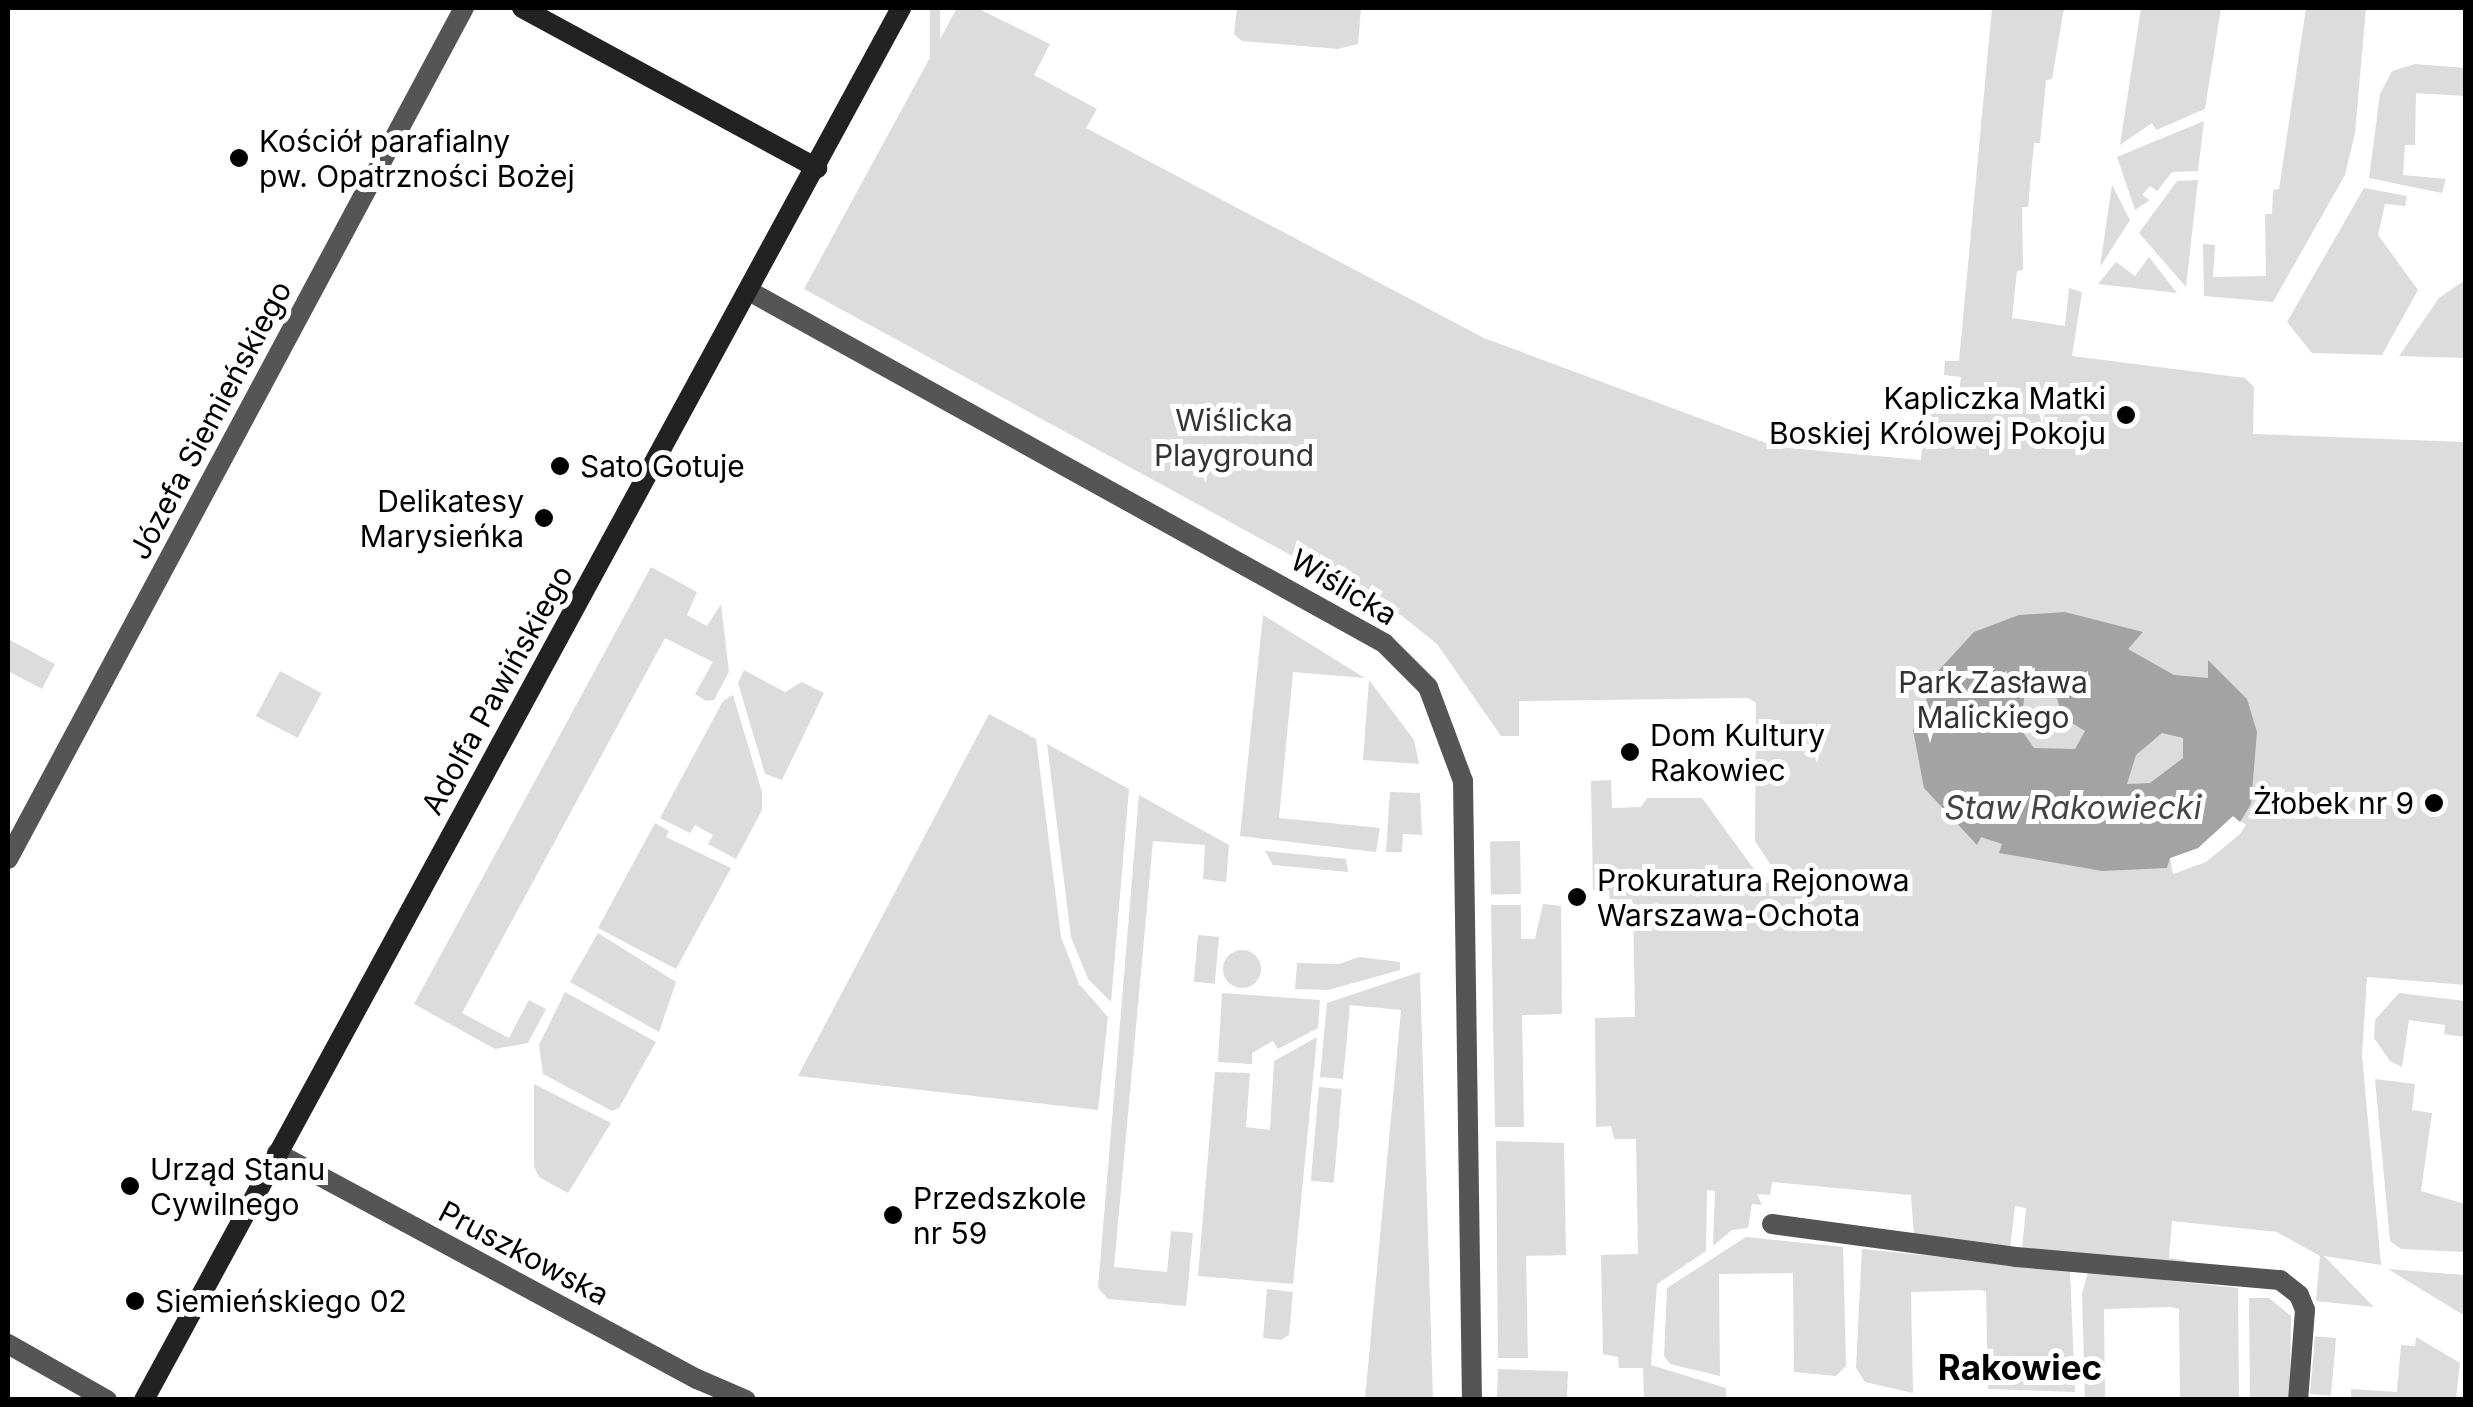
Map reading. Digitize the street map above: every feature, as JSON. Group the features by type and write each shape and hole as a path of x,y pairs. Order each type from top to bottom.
{"street":[{"name":"Józefa Siemieńskiego","path":"8,859 464,8"},
{"path":"522,8 818,168"},
{"name":"Adolfa Pawińskiego","path":"144,1400 902,8"},
{"name":"Wiślicka","path":"748,291 1384,643 1428,688 1463,781 1472,1400"},
{"name":"Pruszkowska","path":"277,1154 697,1379 746,1400"},
{"path":"1772,1224 2016,1257 2280,1280 2300,1295 2305,1310 2298,1400"},
{"path":"8,1344 107,1400"}],"green space":[{"path":"930,8 940,8 940,268 930,268"},
{"name":"Park Zasława Malickiego","path":"957,8 977,8 1050,44 1034,75 1097,109 1086,128 1484,338 1777,447 1921,460 1925,403 1958,405 1961,377 1944,375 1945,361 1959,361 1992,8 2064,8 2052,79 2046,80 2040,143 2034,143 2028,207 2022,207 2023,270 2017,271 2012,318 2065,326 2069,288 2082,292 2072,356 2245,378 2254,387 2253,434 2465,442 2465,985 2367,977 2362,1055 2381,1265 2324,1256 2374,1307 2316,1301 2320,1256 2277,1232 2172,1221 2169,1258 2188,1261 2176,1265 2022,1249 2026,1208 2015,1206 2010,1249 1914,1236 1911,1195 1772,1182 1770,1195 1757,1194 1762,1205 1752,1204 1748,1228 1732,1230 1713,1246 1715,1191 1707,1190 1706,1251 1657,1284 1651,1365 1726,1388 1726,1399 1644,1399 1643,1368 1619,1368 1618,1357 1603,1354 1601,1255 1638,1254 1636,1139 1614,1139 1611,1126 1596,1127 1595,1018 1635,1017 1633,902 1610,902 1609,890 1593,890 1591,781 1611,780 1612,808 1641,807 1647,798 1702,798 1764,883 1782,882 1755,841 1756,703 1748,698 1519,701 1519,736 1501,736 1437,644 1402,616 804,289","holes":["2233,816 2246,825 2206,862 2173,874 2170,858 2198,848"]},
{"path":"1237,8 1361,8 1358,44 1338,49 1242,41 1234,34"},
{"path":"2141,8 2221,8 2205,109 2156,130 2152,123 2120,145"},
{"path":"2306,8 2366,8 2355,133 2345,175 2273,302 2204,296 2203,244 2215,245 2213,277 2266,276 2265,214 2272,214 2273,190 2279,189"},
{"path":"2415,64 2465,68 2465,96 2416,93 2415,145 2405,145 2403,175 2446,179 2442,193 2369,178 2380,94 2392,71"},
{"path":"2204,121 2198,171 2172,172 2157,191 2150,186 2142,195 2150,200 2135,210 2117,157"},
{"path":"2198,180 2186,287 2139,233 2177,181"},
{"path":"2112,185 2130,220 2100,267"},
{"path":"2364,188 2407,196 2405,206 2385,204 2378,235 2418,290 2382,355 2312,353 2287,322"},
{"path":"2149,257 2177,293 2098,284 2116,262 2135,276"},
{"path":"2465,280 2465,358 2399,356 2439,298"},
{"path":"651,567 697,592 687,615 707,626 721,604 729,672 714,700 706,701 695,694 713,662 665,638 462,1013 509,1038 529,1000 546,1009 528,1043 495,1049 414,1004"},
{"path":"1263,615 1365,678 1293,672 1279,818 1380,828 1376,852 1240,836"},
{"path":"8,639 55,664 42,689 8,671"},
{"path":"744,670 785,692 802,682 824,693 782,780 765,774 738,683"},
{"path":"280,671 321,693 298,738 256,716"},
{"path":"1369,680 1414,740 1419,764 1363,760"},
{"path":"733,695 762,792 762,810 736,859 708,844 713,835 695,825 690,833 660,818 723,701"},
{"path":"989,714 1036,739 1061,937 1079,984 1108,1017 1098,1110 798,1076"},
{"path":"1047,744 1129,789 1111,1002 1088,979 1071,937"},
{"path":"1390,792 1420,793 1422,835 1403,834 1402,852 1386,852"},
{"path":"1139,795 1229,845 1226,882 1203,879 1205,845 1153,841 1114,1267 1167,1272 1171,1231 1193,1233 1186,1306 1108,1299 1098,1288"},
{"path":"655,823 669,831 666,837 731,868 676,969 598,928"},
{"path":"1520,841 1521,894 1491,895 1490,842"},
{"path":"1265,851 1346,859 1348,872 1273,865"},
{"path":"1543,904 1561,906 1562,1014 1522,1015 1524,1127 1495,1127 1491,905 1521,905 1521,939 1535,939"},
{"path":"598,933 676,982 659,1032 570,982"},
{"path":"1198,935 1219,937 1215,984 1194,982"},
{"path":"1242,950 1255,956 1261,969 1255,982 1242,988 1229,982 1223,969 1229,956"},
{"path":"1359,957 1400,962 1400,970 1328,990 1295,989 1297,963 1339,964"},
{"path":"1420,972 1433,1399 1365,1399 1401,1010 1350,1005 1343,1079 1320,1077 1327,1003"},
{"path":"565,992 656,1042 619,1108 612,1111 543,1074 539,1045"},
{"path":"1222,993 1320,1000 1318,1028 1278,1049 1273,1041 1252,1053 1252,1064 1218,1062"},
{"path":"2399,993 2465,1001 2465,1037 2444,1034 2445,1025 2409,1020 2402,1067 2390,1061 2374,1038 2375,1020"},
{"path":"1317,1037 1293,1284 1198,1276 1215,1072 1250,1073 1246,1127 1270,1130 1274,1061"},
{"path":"2375,1079 2415,1084 2412,1110 2432,1113 2421,1191 2465,1204 2465,1252 2401,1249 2390,1241"},
{"path":"534,1084 611,1123 568,1193 539,1177 534,1166"},
{"path":"1319,1087 1342,1089 1334,1183 1311,1181"},
{"path":"1496,1141 1564,1143 1566,1255 1526,1256 1528,1358 1498,1358"},
{"path":"1746,1237 1843,1247 1846,1366 1836,1376 1794,1372 1793,1273 1719,1274 1720,1376 1670,1364 1664,1356 1667,1288"},
{"path":"1862,1249 2070,1270 2075,1392 1988,1389 1986,1292 1981,1290 1911,1292 1913,1393 1865,1382 1856,1368"},
{"path":"2388,1269 2465,1275 2465,1316"},
{"path":"2088,1272 2238,1288 2239,1399 2180,1399 2179,1309 2170,1307 2104,1309 2105,1399 2085,1399 2082,1294"},
{"path":"1267,1289 1293,1292 1289,1335 1281,1340 1263,1338"},
{"path":"2249,1298 2269,1298 2291,1316 2290,1399 2250,1399"},
{"path":"2315,1336 2336,1338 2331,1396 2310,1394"},
{"path":"2416,1337 2460,1363 2456,1399 2351,1397 2351,1389 2397,1392 2401,1345 2415,1346"},
{"path":"1498,1369 1568,1371 1567,1400 1497,1399"}],"water":[{"name":"Staw Rakowiecki","path":"2065,612 2143,632 2128,649 2174,675 2208,678 2208,660 2247,699 2257,732 2251,804 2240,822 2233,816 2198,848 2170,858 2167,868 2102,871 1999,853 2002,844 1981,837 1977,845 1924,788 1913,730 1939,670 1974,632 2019,615","holes":["2044,686 2057,698 2062,717 2085,731 2075,749 2034,748 2020,728 2025,693","2162,733 2183,738 2183,758 2150,783 2127,784 2136,755"]}],"place":[{"name":"Kościół parafialny pw. Opatrzności Bożej","path":"239,158"},
{"name":"Kapliczka Matki Boskiej Królowej Pokoju","path":"2126,415"},
{"name":"Sato Gotuje","path":"560,466"},
{"name":"Delikatesy Marysieńka","path":"544,518"},
{"name":"Dom Kultury Rakowiec","path":"1630,752"},
{"name":"Żłobek nr 9","path":"2434,803"},
{"name":"Prokuratura Rejonowa Warszawa-Ochota","path":"1577,897"},
{"name":"Urząd Stanu Cywilnego","path":"130,1186"},
{"name":"Przedszkole nr 59","path":"893,1215"},
{"name":"Siemieńskiego 02","path":"135,1301"}],"district":[{"name":"Rakowiec","path":"2020,1367"}],"park label":[{"name":"Wiślicka Playground","path":"1234,437"}]}
